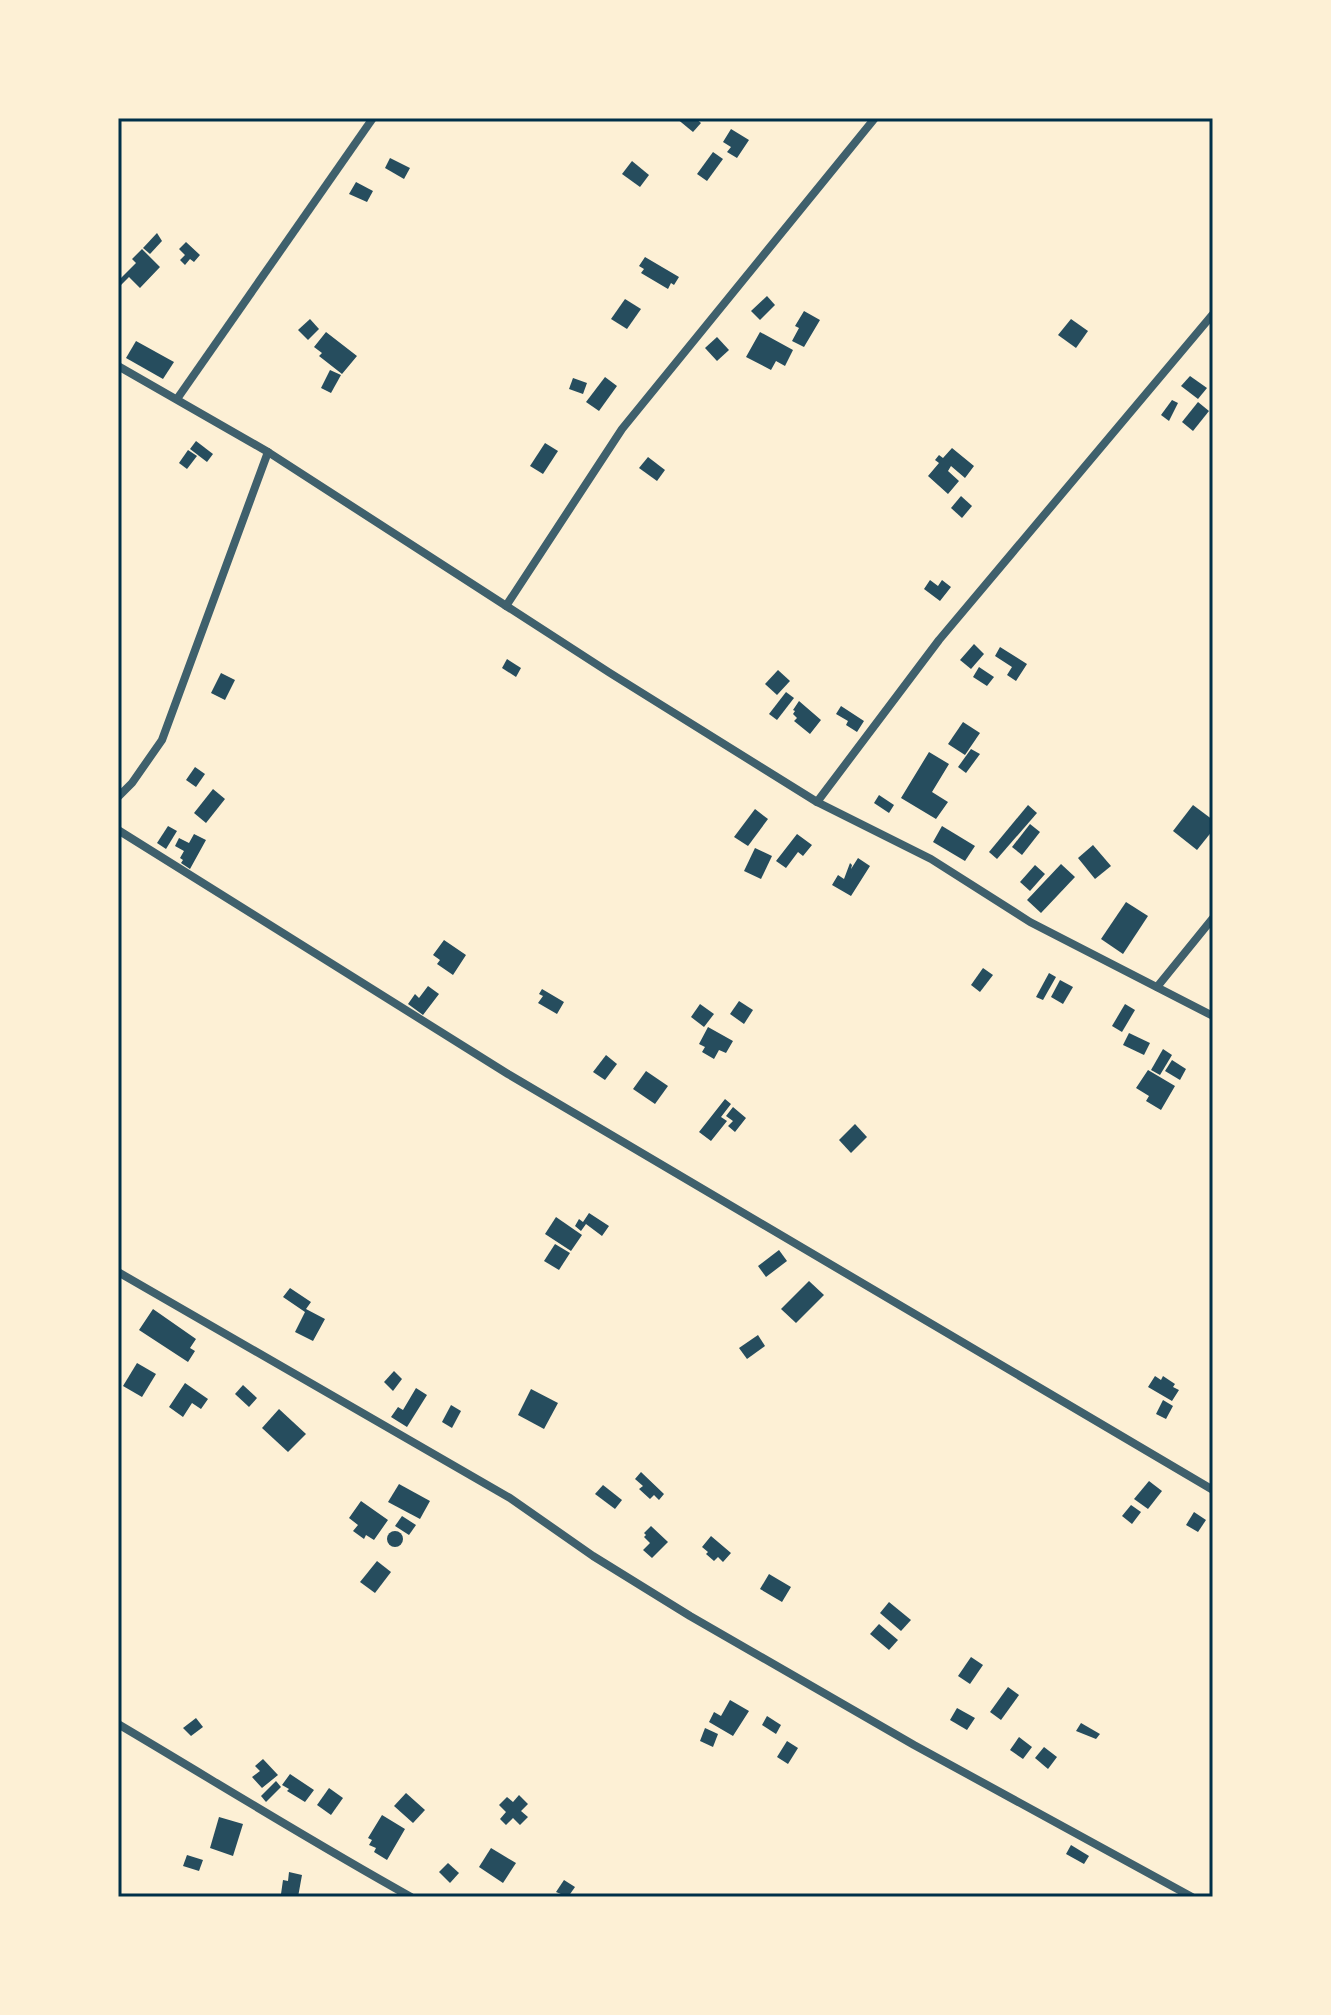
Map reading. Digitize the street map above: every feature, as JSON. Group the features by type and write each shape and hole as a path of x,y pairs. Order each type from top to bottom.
{"street":[{"path":"177,399 373,118"},
{"path":"506,606 622,429 875,118"},
{"path":"817,802 939,640 1213,314"},
{"path":"118,366 268,452 817,802 931,859 1030,922 1213,1016"},
{"path":"118,797 132,783 162,740 268,452"},
{"path":"118,830 508,1074 1213,1490"},
{"path":"1157,987 1213,918"},
{"path":"118,1272 510,1498 593,1556 690,1616 914,1745 1192,1897"},
{"path":"118,1724 313,1842 411,1897"}],"building":[{"path":"676,118 695,118 701,123 693,132"},
{"path":"731,129 749,140 737,158 727,152 731,147 723,142"},
{"path":"713,152 723,159 707,181 697,174"},
{"path":"390,158 410,168 404,179 385,168"},
{"path":"632,161 649,175 640,187 622,174"},
{"path":"356,182 373,191 367,202 349,194"},
{"path":"157,233 162,241 150,254 143,248"},
{"path":"186,242 200,255 194,262 190,259 185,265 180,260 185,255 179,249"},
{"path":"142,249 160,267 140,288 129,277 120,286 118,281 136,263 132,259"},
{"path":"645,257 679,277 674,285 671,283 668,289 641,273 644,269 639,266"},
{"path":"767,296 775,305 760,320 751,311"},
{"path":"625,299 641,309 627,329 611,319"},
{"path":"804,311 820,320 804,347 792,341 799,328 795,326"},
{"path":"310,319 319,329 308,340 298,330"},
{"path":"1071,319 1088,331 1076,348 1058,335"},
{"path":"326,332 357,356 342,374 319,356 322,353 314,347"},
{"path":"760,332 793,350 785,366 776,361 771,370 746,357"},
{"path":"717,337 729,350 717,361 705,348"},
{"path":"136,341 174,362 163,379 126,358"},
{"path":"330,370 341,375 331,393 321,388"},
{"path":"1190,376 1207,388 1198,399 1181,386"},
{"path":"605,377 617,386 599,411 586,402"},
{"path":"573,378 587,383 583,394 569,389"},
{"path":"1172,400 1178,403 1169,421 1161,415"},
{"path":"1198,402 1209,411 1193,431 1182,422"},
{"path":"196,441 213,454 207,462 190,449"},
{"path":"545,443 558,451 543,474 530,466"},
{"path":"952,448 974,466 965,478 951,466 948,471 959,481 948,494 928,476 939,463 935,460 939,455 943,458"},
{"path":"188,450 197,456 187,469 179,463"},
{"path":"648,457 665,470 657,481 639,468"},
{"path":"961,496 972,506 962,518 951,508"},
{"path":"930,580 938,586 942,580 951,587 940,601 924,589"},
{"path":"974,644 984,654 971,669 960,660"},
{"path":"1000,647 1027,664 1016,681 1007,675 1012,667 995,656"},
{"path":"507,659 521,668 516,677 502,668"},
{"path":"979,667 994,677 987,686 973,677"},
{"path":"778,670 790,681 777,695 765,684"},
{"path":"221,673 235,680 225,700 211,693"},
{"path":"786,692 794,698 777,720 769,714"},
{"path":"799,701 821,720 810,734 794,721 797,718 793,710"},
{"path":"841,706 864,721 857,732 846,725 848,721 836,714"},
{"path":"963,722 980,733 965,755 948,744"},
{"path":"971,749 980,754 966,773 958,767"},
{"path":"929,752 949,764 932,792 948,802 936,819 901,798"},
{"path":"195,767 205,774 196,787 186,780"},
{"path":"213,789 225,799 206,823 194,813"},
{"path":"879,795 894,805 889,813 874,803"},
{"path":"1028,805 1037,813 997,859 989,852"},
{"path":"1193,805 1213,820 1213,830 1197,850 1173,831"},
{"path":"755,809 768,819 748,846 734,837"},
{"path":"1030,824 1040,832 1022,855 1012,847"},
{"path":"168,826 177,831 166,849 157,843"},
{"path":"942,826 975,846 965,861 933,842"},
{"path":"194,834 206,840 190,869 181,863 184,851 175,846 179,838 189,843"},
{"path":"797,834 812,845 803,856 798,852 786,868 776,861"},
{"path":"1093,845 1111,866 1095,879 1078,858"},
{"path":"755,848 772,856 761,879 744,871"},
{"path":"858,858 870,866 851,896 832,885 838,875 844,879 850,863 851,869"},
{"path":"1061,864 1075,877 1041,913 1027,900"},
{"path":"1035,865 1045,874 1030,891 1020,882"},
{"path":"1126,902 1148,916 1123,954 1101,939"},
{"path":"444,940 466,955 453,975 437,964 440,960 433,955"},
{"path":"983,968 993,975 980,992 971,985"},
{"path":"1049,973 1056,977 1043,1000 1036,997"},
{"path":"1060,980 1073,987 1063,1004 1051,997"},
{"path":"428,986 439,994 423,1015 408,1004 415,994 419,998"},
{"path":"542,989 564,1002 557,1014 538,1003 543,996 539,994"},
{"path":"739,1001 753,1010 744,1024 730,1014"},
{"path":"700,1004 714,1014 704,1027 691,1017"},
{"path":"1125,1004 1135,1010 1122,1032 1112,1026"},
{"path":"708,1027 733,1041 726,1053 719,1050 714,1059 702,1052 705,1047 699,1044"},
{"path":"1129,1033 1150,1043 1144,1055 1123,1045"},
{"path":"1163,1049 1172,1055 1160,1075 1151,1070"},
{"path":"606,1055 617,1064 605,1080 593,1072"},
{"path":"1172,1060 1186,1069 1180,1080 1165,1071"},
{"path":"1148,1070 1175,1086 1161,1110 1146,1101 1149,1096 1136,1088"},
{"path":"646,1071 668,1086 655,1104 633,1089"},
{"path":"725,1099 731,1104 721,1117 727,1121 711,1141 699,1132"},
{"path":"733,1107 746,1118 735,1132 728,1126 733,1121 726,1116"},
{"path":"855,1124 867,1137 851,1153 839,1140"},
{"path":"589,1213 609,1226 602,1236 586,1224 581,1231 575,1226 579,1219 583,1222"},
{"path":"556,1217 582,1235 571,1251 545,1234"},
{"path":"555,1244 570,1253 559,1270 544,1261"},
{"path":"779,1250 787,1261 766,1277 758,1266"},
{"path":"809,1281 824,1295 796,1323 781,1309"},
{"path":"290,1288 311,1302 306,1309 325,1319 313,1341 295,1332 305,1312 283,1297"},
{"path":"153,1309 196,1339 190,1348 195,1351 188,1362 139,1330"},
{"path":"758,1335 765,1346 747,1359 739,1348"},
{"path":"137,1363 156,1374 142,1397 123,1386"},
{"path":"394,1371 402,1379 393,1391 384,1382"},
{"path":"1155,1376 1161,1380 1163,1376 1175,1384 1173,1387 1179,1390 1172,1401 1148,1387"},
{"path":"185,1383 208,1399 201,1409 192,1403 183,1417 169,1407"},
{"path":"243,1385 257,1398 249,1407 235,1394"},
{"path":"416,1388 427,1395 407,1427 391,1417 398,1407 403,1410"},
{"path":"531,1389 558,1403 544,1429 518,1415"},
{"path":"1163,1400 1173,1406 1166,1419 1156,1414"},
{"path":"451,1405 461,1411 452,1428 442,1422"},
{"path":"279,1409 306,1434 288,1452 262,1428"},
{"path":"641,1472 664,1494 659,1500 654,1495 650,1499 639,1489 643,1486 635,1479"},
{"path":"1149,1481 1162,1491 1148,1509 1134,1499"},
{"path":"399,1484 430,1501 420,1519 388,1502"},
{"path":"603,1485 622,1500 615,1509 595,1494"},
{"path":"361,1501 388,1520 374,1540 366,1535 364,1539 353,1531 358,1525 349,1518"},
{"path":"1131,1505 1141,1512 1132,1524 1122,1516"},
{"path":"1194,1512 1206,1520 1198,1532 1186,1525"},
{"path":"402,1516 416,1525 409,1535 395,1526"},
{"path":"651,1526 668,1542 652,1558 643,1550 650,1543 644,1533"},
{"path":"392,1531 398,1531 403,1539 401,1545 392,1547 387,1542 387,1536"},
{"path":"711,1536 731,1553 723,1562 718,1557 714,1561 702,1547"},
{"path":"377,1561 391,1572 375,1593 360,1582"},
{"path":"769,1574 791,1587 782,1602 760,1589"},
{"path":"889,1602 911,1620 901,1631 880,1613"},
{"path":"879,1624 898,1640 889,1650 870,1634"},
{"path":"971,1657 983,1665 970,1684 958,1676"},
{"path":"1008,1687 1019,1695 1001,1720 990,1712"},
{"path":"730,1700 749,1711 733,1736 709,1722 714,1712 721,1716"},
{"path":"957,1708 975,1718 967,1730 950,1720"},
{"path":"767,1716 781,1725 776,1734 762,1725"},
{"path":"196,1718 203,1727 191,1736 183,1728"},
{"path":"1081,1723 1100,1734 1096,1739 1076,1731"},
{"path":"705,1728 718,1734 713,1747 700,1741"},
{"path":"1019,1737 1032,1747 1023,1759 1010,1750"},
{"path":"787,1741 798,1748 788,1764 777,1757"},
{"path":"1044,1747 1057,1757 1048,1769 1035,1758"},
{"path":"263,1759 278,1775 262,1788 252,1777 260,1771 255,1766"},
{"path":"290,1774 314,1790 305,1802 282,1785"},
{"path":"276,1781 281,1787 266,1802 261,1796"},
{"path":"329,1788 343,1798 331,1815 317,1805"},
{"path":"406,1793 425,1810 413,1823 394,1806"},
{"path":"519,1795 528,1804 521,1811 528,1817 520,1825 513,1818 506,1825 500,1819 506,1812 499,1805 507,1797 513,1802"},
{"path":"382,1815 405,1829 387,1860 374,1852 376,1848 369,1845 372,1840 368,1838"},
{"path":"219,1817 243,1824 233,1856 210,1848"},
{"path":"1071,1845 1089,1856 1084,1864 1066,1854"},
{"path":"491,1848 516,1863 503,1883 479,1867"},
{"path":"187,1855 203,1860 199,1871 183,1866"},
{"path":"448,1863 459,1873 450,1883 439,1872"},
{"path":"289,1872 302,1875 298,1897 281,1894 283,1880 288,1881"},
{"path":"564,1880 575,1887 568,1897 556,1892"}]}
